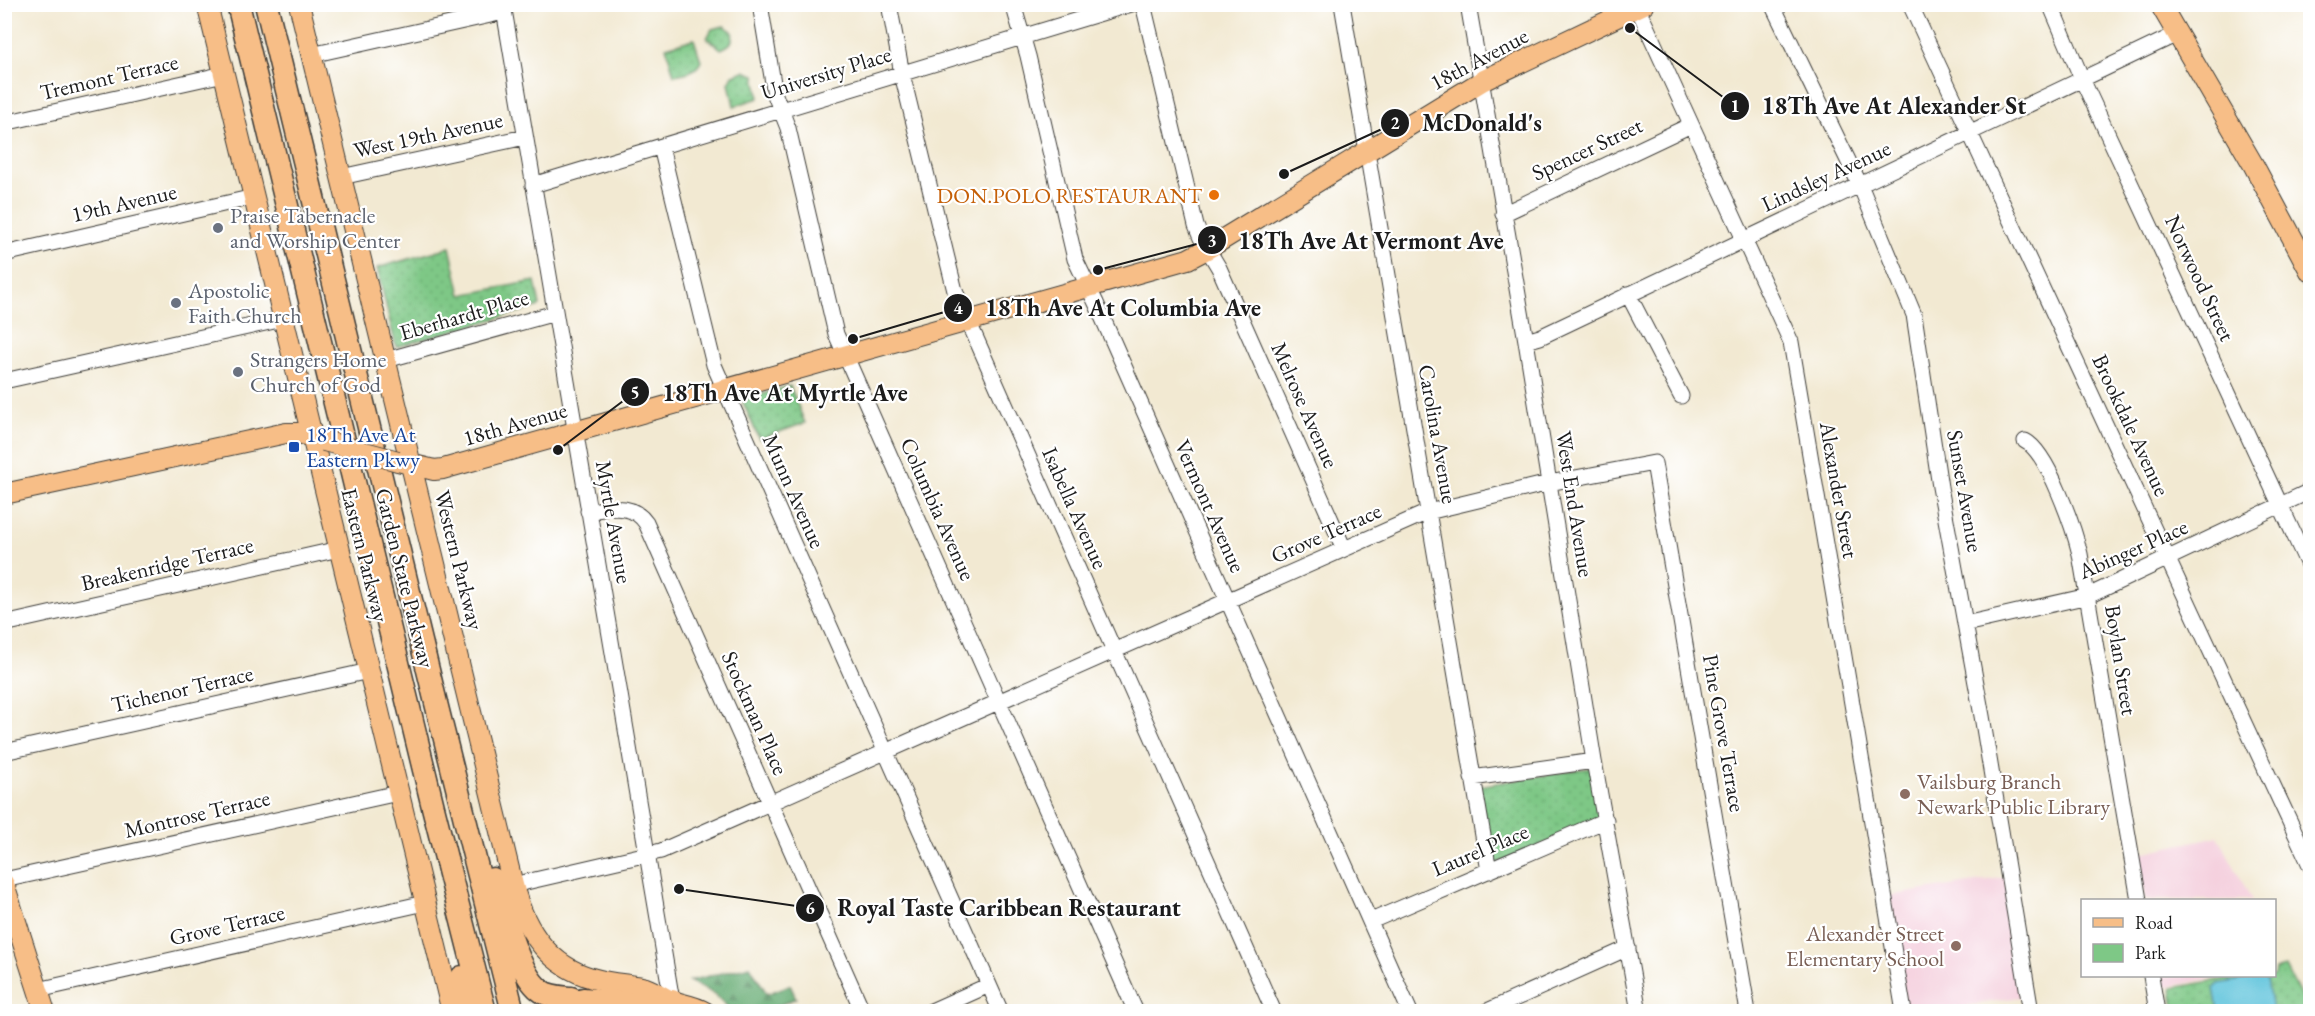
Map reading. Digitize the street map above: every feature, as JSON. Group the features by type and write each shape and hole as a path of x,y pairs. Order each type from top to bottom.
{"highway":[{"name":"Garden State Parkway","path":"238,4 433,807 485,1011"},
{"name":"Garden State Parkway","path":"266,4 513,1011"},
{"path":"436,703 525,972 532,982 544,993 577,999 673,1006"},
{"path":"433,807 468,1011"}],"main road":[{"name":"Eastern Parkway","path":"207,4 284,319 318,439 339,549 452,1011"},
{"name":"Western Parkway","path":"299,4 386,360 404,462 522,915 545,950 562,964 592,979 649,989 673,1006 686,1004 705,1011"},
{"path":"2160,4 2309,266"},
{"name":"18th Avenue","path":"4,494 286,433 318,439 434,470 443,469 1188,259 1482,81 1639,5"},
{"path":"4,882 45,1011"}],"street":[{"name":"Columbia Avenue","path":"760,4 775,95 788,128 834,328 1136,1011"},
{"name":"Isabella Avenue","path":"889,4 902,74 952,279 968,321 1274,1011"},
{"name":"Vermont Avenue","path":"1013,4 1028,56 1075,259 1410,1011"},
{"name":"University Place","path":"533,185 1131,4"},
{"name":"Melrose Avenue","path":"1143,4 1196,226 1219,268 1344,549"},
{"name":"Carolina Avenue","path":"1341,4 1489,870"},
{"name":"West End Avenue","path":"1468,4 1526,341 1594,761 1639,1011"},
{"name":"Sunset Avenue","path":"1772,4 1860,185 1914,315 1940,487 2031,1011"},
{"name":"Brookdale Avenue","path":"1910,4 2310,865"},
{"name":"Norwood Street","path":"2050,4 2082,79 2310,569"},
{"name":"Alexander Street","path":"1639,5 1691,125 1791,342 1904,1011"},
{"path":"311,55 504,8"},
{"name":"Myrtle Avenue","path":"504,8 673,1006"},
{"name":"Lindsley Avenue","path":"1526,341 1540,337 2177,34"},
{"name":"Tremont Terrace","path":"4,123 224,74"},
{"name":"Spencer Street","path":"1503,214 1691,125"},
{"name":"West 19th Avenue","path":"341,177 525,137"},
{"name":"Munn Avenue","path":"662,147 712,359 724,390 1001,1011"},
{"name":"19th Avenue","path":"4,254 254,196"},
{"path":"1629,294 1681,396"},
{"name":"Eberhardt Place","path":"386,360 555,313"},
{"path":"4,381 284,319"},
{"name":"Boylan Street","path":"2025,441 2040,456 2068,512 2080,554 2139,899"},
{"name":"Grove Terrace","path":"513,885 661,851 1428,513 1549,483 1654,463"},
{"name":"Pine Grove Terrace","path":"1654,463 1748,1011"},
{"name":"Abinger Place","path":"1965,624 2088,596 2310,491"},
{"name":"Stockman Place","path":"588,511 628,509 639,514 646,523 863,1011"},
{"name":"Breakenridge Terrace","path":"4,624 339,549"},
{"name":"Tichenor Terrace","path":"4,752 369,671"},
{"path":"1472,778 1594,761"},
{"name":"Montrose Terrace","path":"4,882 399,792"},
{"name":"Laurel Place","path":"1371,921 1606,820"},
{"name":"Grove Terrace","path":"38,990 425,903"},
{"path":"1485,1011 1628,948"},
{"path":"2151,977 2157,1011"},
{"path":"929,1011 989,985"}],"shaded area":[{"path":"2218,836 2251,899 2145,899 2137,854"},
{"name":"Alexander Street Elementary School","path":"2007,877 2026,996 1966,1006 1966,1011 1906,1011 1887,896"},
{"path":"2157,977 2220,977 2160,988"}],"green space":[{"path":"724,26 732,31 733,38 721,49 707,38 712,29"},
{"path":"694,39 701,61 699,65 690,71 674,75 666,47"},
{"path":"744,71 755,75 759,98 734,106 729,83 733,75"},
{"path":"450,247 461,295 535,281 540,306 396,347 377,268"},
{"path":"790,386 805,423 759,439 742,400"},
{"path":"1595,767 1603,819 1492,866 1478,786"},
{"path":"750,966 767,994 790,985 796,998 766,1011 732,1011 714,994 689,981"},
{"path":"2286,967 2308,1011 2175,1011 2172,988 2234,977 2276,977 2276,969"}],"water":[{"path":"2263,977 2267,980 2272,1011 2218,1011 2214,988 2218,984"}],"place":[{"name":"18Th Ave At Alexander St","path":"1630,28"},
{"name":"McDonald's","path":"1284,174"},
{"name":"DON.POLO RESTAURANT","path":"1214,195"},
{"name":"Praise Tabernacle and Worship Center","path":"218,228"},
{"name":"18Th Ave At Vermont Ave","path":"1098,270"},
{"name":"Apostolic Faith Church","path":"176,303"},
{"name":"18Th Ave At Columbia Ave","path":"853,339"},
{"name":"Strangers Home Church of God","path":"238,372"},
{"name":"18Th Ave At Eastern Pkwy","path":"294,447"},
{"name":"18Th Ave At Myrtle Ave","path":"558,450"},
{"name":"Vailsburg Branch Newark Public Library","path":"1905,794"},
{"name":"Royal Taste Caribbean Restaurant","path":"679,889"},
{"name":"Alexander Street Elementary School","path":"1956,946"}]}
